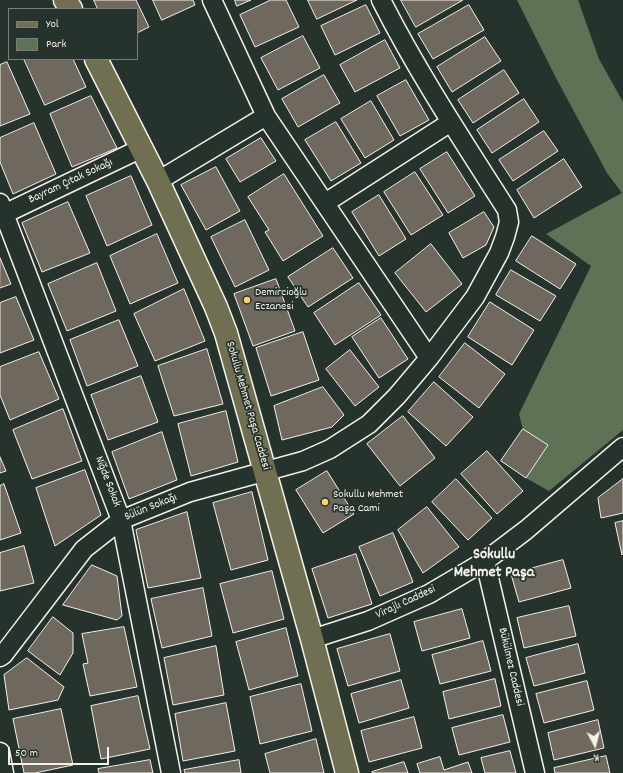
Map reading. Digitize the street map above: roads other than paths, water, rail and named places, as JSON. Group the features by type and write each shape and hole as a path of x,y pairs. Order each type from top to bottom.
{"main road":[{"name":"Sokullu Mehmet Paşa Caddesi","path":"97,60 158,181 216,307 226,333 312,639 347,773"}],"street":[{"path":"212,0 266,116 429,358"},
{"name":"Sülün Sokağı","path":"0,657 84,549 121,520 190,492 303,461 330,449 369,424 397,396 429,358 475,296 499,253 505,237 508,222 507,210 451,122 393,24 381,0"},
{"path":"158,181 266,116"},
{"path":"325,203 451,122"},
{"name":"Bayram Çıtak Sokağı","path":"1,211 142,148"},
{"name":"Niğde Sokak","path":"1,211 121,520 171,773"},
{"name":"Virajlı Caddesi","path":"312,639 368,621 429,594 485,561 526,530 623,447"},
{"name":"Bükülmez Caddesi","path":"485,561 535,773"},
{"path":"0,752 4,773"}],"place":[{"name":"Demircioğlu Eczanesi","path":"247,300"},
{"name":"Sokullu Mehmet Paşa Cami","path":"325,502"}],"district":[{"name":"Sokullu Mehmet Paşa","path":"494,565"}]}
